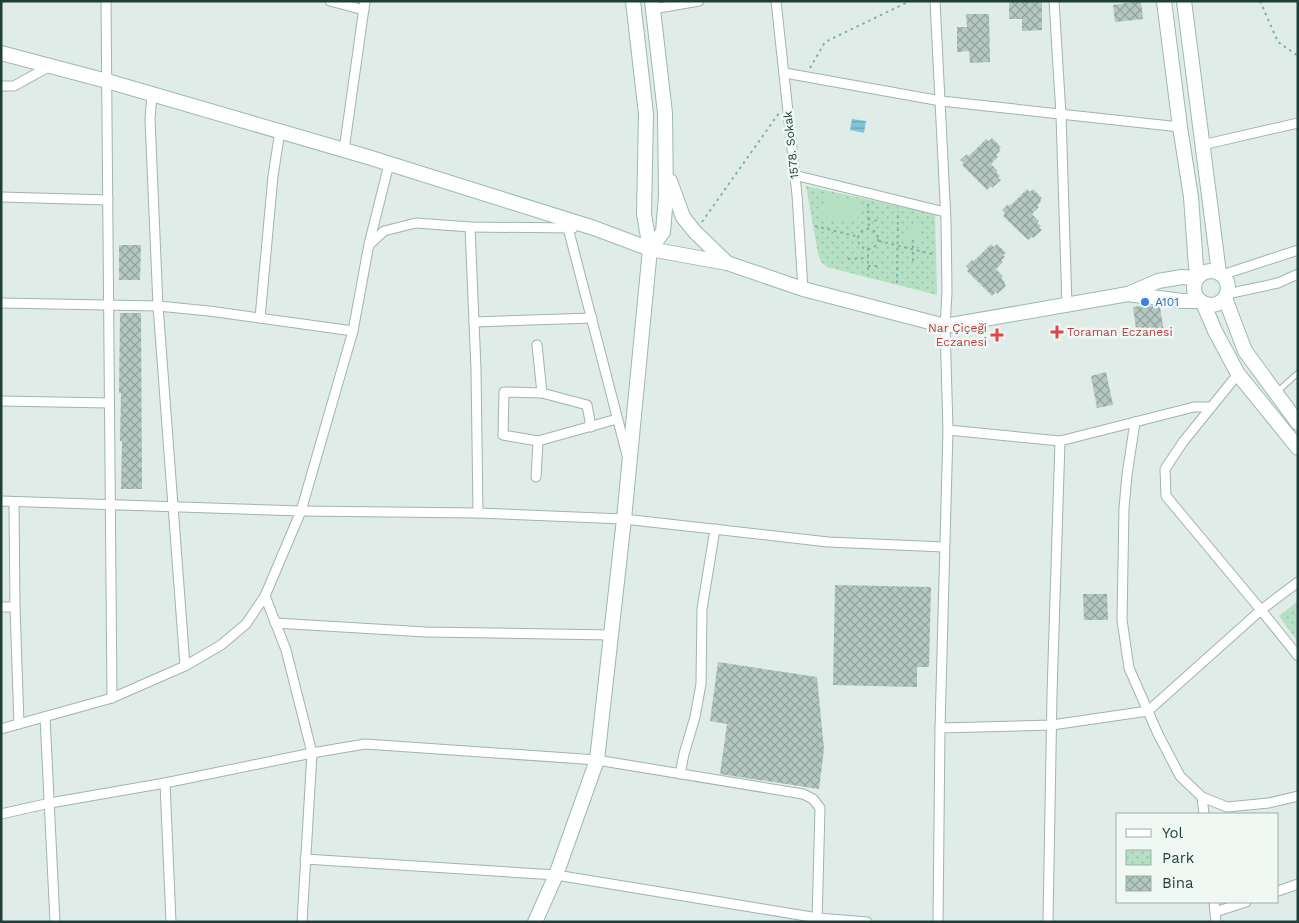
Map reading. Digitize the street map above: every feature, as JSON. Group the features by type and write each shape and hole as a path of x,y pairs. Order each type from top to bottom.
{"street":[{"path":"106,1 112,698"},
{"path":"330,1 365,5 344,150"},
{"path":"535,922 556,875 597,760 624,519 650,249 644,214 646,114 632,1"},
{"path":"650,249 663,232 666,196 665,113 653,5 699,1"},
{"name":"1578. Sokak","path":"776,1 785,73 802,253 803,289"},
{"path":"935,1 945,212 947,292 945,326 948,430 940,728 938,922"},
{"path":"1054,1 1062,115 1067,305"},
{"path":"1164,1 1180,127 1192,197 1198,290 1215,331 1238,374 1298,448"},
{"path":"1184,1 1202,145 1224,285 1245,351 1298,423"},
{"path":"1,53 107,81 344,150 594,228 650,249 727,263 803,289 945,326 1128,294 1158,281 1182,277 1215,304 1224,285 1298,250"},
{"path":"1,86 14,86 50,66"},
{"path":"785,73 940,101 1180,127"},
{"path":"152,94 150,119 158,306 185,666"},
{"path":"1202,145 1298,123"},
{"path":"260,318 273,176 280,131"},
{"path":"1,729 112,698 185,666 222,645 246,624 265,596 301,511 353,331 388,164"},
{"path":"666,171 683,217 695,232 727,263"},
{"path":"794,175 945,212"},
{"path":"1,196 108,200"},
{"path":"370,244 384,231 416,223 470,227 594,228"},
{"path":"470,227 478,513"},
{"path":"568,228 629,463"},
{"path":"1128,294 1182,301 1198,290 1207,271 1224,285 1278,283 1298,274"},
{"path":"1,303 158,306 209,311 353,331"},
{"path":"474,322 592,318"},
{"path":"537,345 542,392"},
{"path":"1238,374 1183,442 1165,469 1166,496 1298,656"},
{"path":"591,427 587,405 542,392 504,392 503,435 538,441 591,427 617,419"},
{"path":"1,401 110,403"},
{"path":"948,430 1060,441 1194,407 1211,407"},
{"path":"1135,422 1124,508 1122,620 1129,668 1158,734 1180,776 1202,797 1228,808 1269,803 1298,796"},
{"path":"536,477 538,441"},
{"path":"1048,922 1060,441"},
{"path":"1,502 301,511 478,513 624,519 828,542 944,547"},
{"path":"14,502 19,724"},
{"path":"680,774 695,718 701,684 702,609 715,530"},
{"path":"940,728 1052,725 1148,711 1261,610 1298,582"},
{"path":"265,596 286,650 312,753 302,922"},
{"path":"1,607 15,607"},
{"path":"275,623 426,632 611,635"},
{"path":"45,717 55,922"},
{"path":"1,814 50,803 165,783 365,744 597,760 803,794 814,799 820,808 818,920"},
{"path":"165,783 171,922"},
{"path":"1202,797 1204,813"},
{"path":"305,859 556,875 818,920 867,922"},
{"path":"1279,891 1298,884"},
{"path":"1214,903 1216,917 1244,903"}],"lane":[{"path":"1276,393 1298,373"}],"path":[{"path":"806,77 825,42 910,1"},
{"path":"1260,1 1278,42 1298,56"},
{"path":"695,232 787,101"},
{"path":"868,202 869,229"},
{"path":"897,283 898,209"},
{"path":"868,219 879,221"},
{"path":"815,226 860,236"},
{"path":"869,229 878,235 878,240 876,245 868,248 860,244 860,236 862,230 869,229"},
{"path":"878,240 932,254"},
{"path":"913,240 913,261"},
{"path":"868,248 868,275"},
{"path":"848,259 868,258"},
{"path":"868,266 880,266"}],"green space":[{"path":"806,186 935,214 937,295 827,267 821,262 818,254"},
{"path":"825,196 860,202 857,222 821,217"},
{"path":"908,226 921,227 920,241 907,239"},
{"path":"1298,601 1298,642 1279,616"}],"water":[{"path":"852,119 866,121 864,133 850,130"}],"building":[{"path":"1009,1 1042,1 1042,30 1022,31 1022,19 1009,19"},
{"path":"1141,1 1143,19 1115,22 1113,5"},
{"path":"966,14 989,14 990,62 970,63 969,51 957,52 957,27 967,27"},
{"path":"992,138 1001,147 996,155 998,157 991,164 998,171 996,172 1000,176 998,178 1001,180 987,190 962,165 964,163 960,160 967,154 968,156 971,154 986,139 989,141"},
{"path":"1027,189 1030,192 1033,189 1042,198 1037,206 1039,207 1032,214 1039,221 1037,223 1041,226 1039,228 1042,230 1028,240 1003,216 1005,214 1002,210 1008,204 1009,206 1012,204"},
{"path":"991,244 994,247 997,244 1006,253 1001,261 1003,262 996,269 1003,276 1001,278 1006,286 992,296 967,271 969,269 966,266"},
{"path":"119,245 141,245 140,280 119,280"},
{"path":"1146,305 1160,307 1164,332 1137,336 1133,307"},
{"path":"120,313 141,313 142,489 121,489"},
{"path":"1106,372 1113,405 1097,408 1091,376"},
{"path":"835,585 931,587 929,667 917,667 917,687 833,685"},
{"path":"1083,594 1107,594 1108,620 1084,620"},
{"path":"718,662 817,677 824,749 819,789 720,774 727,724 710,721"}],"place":[{"name":"A101","path":"1145,302"},
{"name":"Toraman Eczanesi","path":"1057,332"},
{"name":"Nar Çiçeği Eczanesi","path":"997,335"}]}
